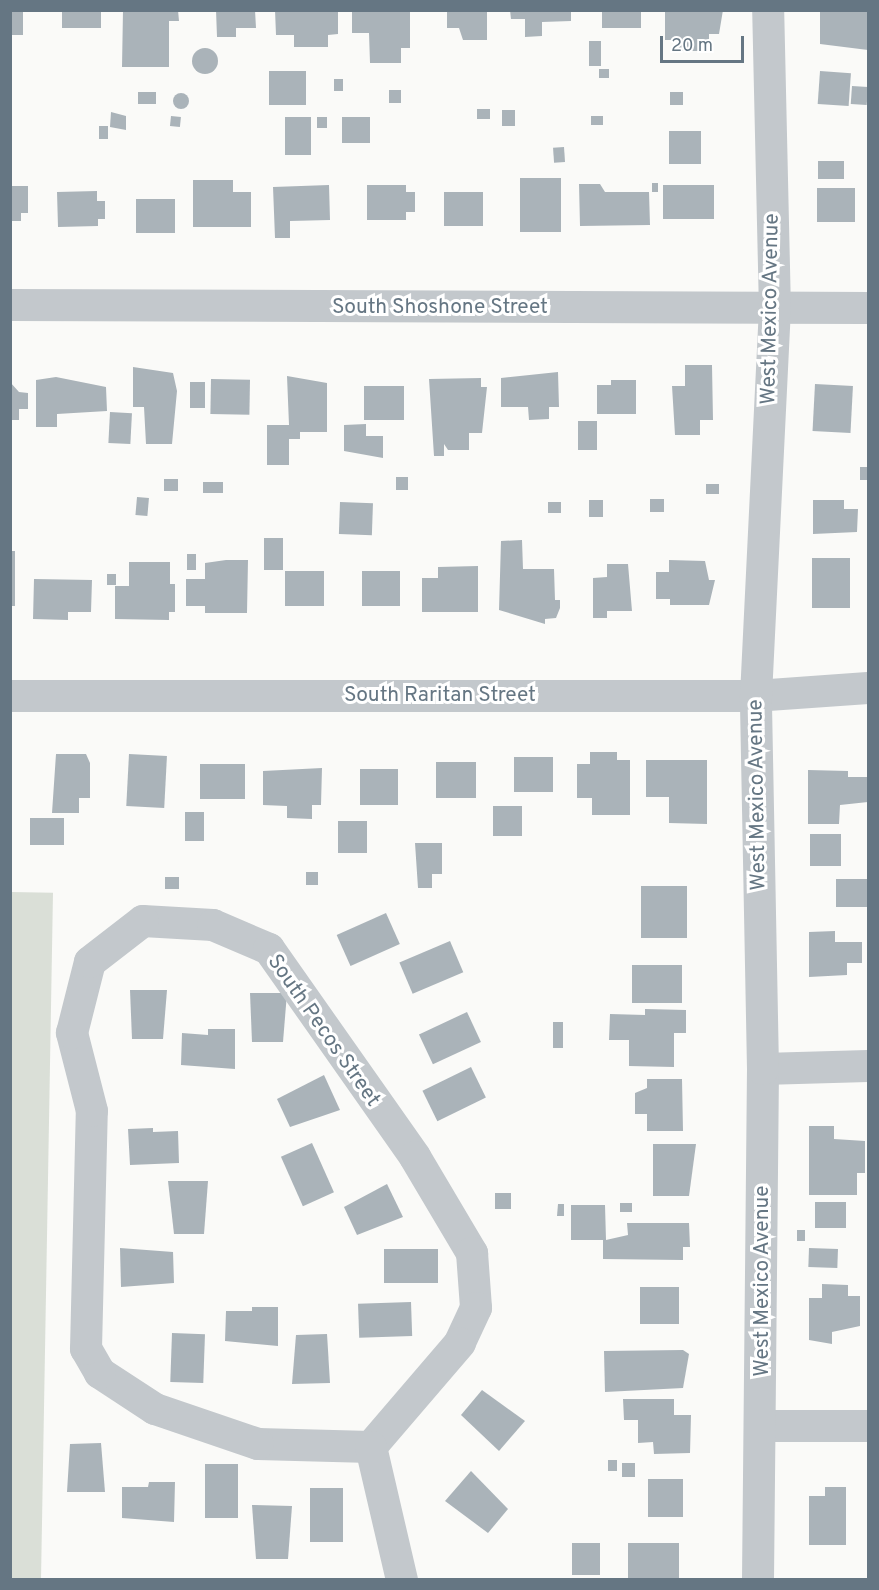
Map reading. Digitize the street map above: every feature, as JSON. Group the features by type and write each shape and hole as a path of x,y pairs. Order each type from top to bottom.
{"street":[{"name":"West Mexico Avenue","path":"759,1580 763,1426 763,1069 756,696 775,311 768,10"},
{"name":"South Shoshone Street","path":"10,305 775,311 868,308"},
{"name":"South Raritan Street","path":"10,696 756,696 868,688"},
{"name":"South Pecos Street","path":"143,921 213,926 269,949 415,1157 472,1253 476,1308 460,1343 371,1448 258,1444 155,1409 100,1372 86,1349 92,1111 72,1033 90,962 143,921"},
{"path":"763,1069 868,1066"},
{"path":"763,1426 868,1426"},
{"path":"371,1448 402,1580"}],"shaded area":[{"path":"11,892 53,893 41,1580 10,1579"}],"building":[{"path":"10,10 23,10 23,35 10,35"},
{"path":"62,10 101,10 101,28 62,28"},
{"path":"123,10 178,10 179,21 169,21 169,67 122,67"},
{"path":"216,10 255,10 256,28 236,28 236,37 217,37"},
{"path":"275,10 338,10 338,34 328,35 328,47 294,47 294,35 276,35"},
{"path":"352,10 410,10 410,48 401,48 401,63 370,63 369,33 352,33"},
{"path":"447,10 487,10 487,40 463,40 459,28 447,28"},
{"path":"510,10 571,10 571,21 542,22 542,36 525,37 525,19 511,19"},
{"path":"602,10 641,10 641,28 602,28"},
{"path":"665,10 723,10 719,34 709,34 709,51 678,51 678,40 665,40"},
{"path":"820,10 868,10 868,50 820,44"},
{"path":"589,41 601,41 601,66 589,66"},
{"path":"205,48 215,51 218,61 215,71 205,74 195,71 192,61 195,51"},
{"path":"599,69 609,69 609,78 599,78"},
{"path":"269,71 306,71 306,105 269,105"},
{"path":"820,71 851,73 849,106 818,104"},
{"path":"334,79 343,79 343,91 334,91"},
{"path":"852,86 868,87 867,105 851,104"},
{"path":"389,90 401,90 401,103 389,103"},
{"path":"138,92 156,92 156,104 138,104"},
{"path":"670,92 683,92 683,105 670,105"},
{"path":"181,93 187,95 189,101 187,107 181,109 175,107 173,101 175,95"},
{"path":"477,109 490,109 490,119 477,119"},
{"path":"502,110 515,110 515,126 502,126"},
{"path":"111,112 126,116 126,130 110,127"},
{"path":"171,116 181,117 180,127 170,126"},
{"path":"591,116 603,116 603,125 591,125"},
{"path":"285,117 311,117 311,155 285,155"},
{"path":"317,117 327,117 327,128 317,128"},
{"path":"342,117 370,117 370,143 342,143"},
{"path":"99,126 108,126 108,139 99,139"},
{"path":"669,131 701,131 701,164 669,164"},
{"path":"564,147 565,162 554,163 553,148"},
{"path":"818,161 844,161 844,179 818,179"},
{"path":"520,178 561,178 561,232 520,232"},
{"path":"193,180 233,180 233,192 251,192 251,227 193,227"},
{"path":"652,183 658,183 658,192 652,192"},
{"path":"579,184 600,184 605,192 649,192 650,225 580,226"},
{"path":"329,185 330,220 290,221 290,238 275,238 273,187"},
{"path":"367,185 406,185 406,192 415,192 415,212 406,212 406,220 367,220"},
{"path":"663,185 714,185 714,219 663,219"},
{"path":"10,186 28,186 28,213 21,213 21,221 10,221"},
{"path":"817,188 855,188 855,222 817,222"},
{"path":"97,191 97,201 105,201 105,219 98,219 98,226 58,227 57,192"},
{"path":"444,192 483,192 483,226 444,226"},
{"path":"136,199 175,199 175,233 136,233"},
{"path":"685,365 712,365 713,420 700,420 700,435 675,435 672,386 685,386"},
{"path":"133,367 173,373 177,391 172,444 146,444 144,407 133,407"},
{"path":"558,372 559,407 549,407 549,419 529,420 528,407 501,407 501,378"},
{"path":"287,376 327,383 327,432 300,432 300,439 289,439 289,465 267,465 267,425 289,425"},
{"path":"56,377 106,387 107,411 57,414 57,427 36,427 36,380"},
{"path":"481,378 481,387 487,387 482,433 469,433 469,450 448,450 444,444 444,456 434,456 429,379"},
{"path":"211,379 250,380 249,415 210,414"},
{"path":"611,380 636,380 636,414 597,414 597,385 611,385"},
{"path":"10,382 19,392 28,393 28,409 19,409 19,420 10,420"},
{"path":"190,382 205,382 205,408 190,408"},
{"path":"815,384 853,386 850,433 813,431"},
{"path":"364,386 404,386 404,420 364,420"},
{"path":"110,412 132,413 130,444 108,443"},
{"path":"578,421 597,421 597,450 578,450"},
{"path":"366,424 366,436 383,436 383,458 344,451 344,425"},
{"path":"860,467 867,467 867,480 860,480"},
{"path":"396,477 408,477 408,490 396,490"},
{"path":"164,479 178,479 178,491 164,491"},
{"path":"203,482 223,482 223,493 203,493"},
{"path":"706,484 719,484 719,494 706,494"},
{"path":"137,497 149,498 147,516 135,515"},
{"path":"650,499 664,499 664,512 650,512"},
{"path":"589,500 603,500 603,517 589,517"},
{"path":"813,500 844,500 844,509 858,509 857,532 813,534"},
{"path":"340,502 373,503 372,535 339,534"},
{"path":"548,502 561,502 561,513 548,513"},
{"path":"264,538 283,538 283,570 264,570"},
{"path":"522,540 523,569 554,569 555,600 560,600 560,608 556,618 545,619 545,624 499,610 501,541"},
{"path":"10,551 15,551 15,606 10,606"},
{"path":"187,554 196,554 196,570 187,570"},
{"path":"812,558 850,558 850,608 812,608"},
{"path":"248,560 247,613 205,613 205,606 186,606 186,579 205,579 205,563"},
{"path":"669,560 705,561 709,580 715,580 709,605 670,605 670,599 656,599 656,572 669,572"},
{"path":"129,562 170,562 170,584 175,584 175,612 169,612 169,620 115,619 115,586 129,586"},
{"path":"607,564 628,564 632,611 607,611 607,618 593,618 593,578 607,577"},
{"path":"478,566 478,612 422,612 422,578 438,578 438,567"},
{"path":"285,571 324,571 324,606 285,606"},
{"path":"362,571 400,571 400,606 362,606"},
{"path":"107,574 116,574 116,585 107,585"},
{"path":"34,579 92,580 91,612 68,612 68,620 33,619"},
{"path":"590,752 617,752 617,760 630,760 630,815 592,815 592,798 577,798 577,764 590,764"},
{"path":"56,754 86,754 90,763 90,798 79,798 79,813 52,813"},
{"path":"129,754 167,756 164,808 126,806"},
{"path":"514,757 553,757 553,792 514,792"},
{"path":"646,760 707,760 707,824 669,823 669,797 646,797"},
{"path":"436,762 476,762 476,798 436,798"},
{"path":"200,764 245,764 245,799 200,799"},
{"path":"322,768 321,805 312,805 312,819 287,818 287,806 263,805 263,771"},
{"path":"360,769 398,769 398,805 360,805"},
{"path":"808,770 848,771 848,777 868,777 868,802 840,805 839,824 808,824"},
{"path":"493,806 522,806 522,836 493,836"},
{"path":"185,812 204,812 204,841 185,841"},
{"path":"30,818 64,818 64,845 30,845"},
{"path":"338,821 367,821 367,853 338,853"},
{"path":"810,834 841,834 841,866 810,866"},
{"path":"415,843 442,843 442,874 432,874 432,888 418,888"},
{"path":"306,872 318,872 318,885 306,885"},
{"path":"165,877 179,877 179,889 165,889"},
{"path":"836,879 868,879 868,907 836,907"},
{"path":"641,886 687,886 687,938 641,938"},
{"path":"386,913 400,944 350,966 337,935"},
{"path":"835,931 835,942 862,942 862,963 847,963 847,975 809,977 809,932"},
{"path":"450,941 463,972 413,994 399,962"},
{"path":"632,965 682,965 682,1003 632,1003"},
{"path":"130,990 167,990 163,1039 132,1039"},
{"path":"250,993 287,993 283,1042 252,1042"},
{"path":"645,1009 686,1010 686,1033 674,1033 674,1067 629,1066 629,1040 609,1040 610,1014 645,1015"},
{"path":"467,1012 481,1042 433,1064 419,1034"},
{"path":"553,1022 563,1022 563,1048 553,1048"},
{"path":"208,1029 235,1029 235,1069 181,1065 182,1033 208,1035"},
{"path":"471,1067 486,1098 437,1121 422,1091"},
{"path":"324,1075 340,1110 290,1127 277,1099"},
{"path":"647,1079 682,1079 683,1131 647,1131 647,1114 635,1114 635,1093 647,1088"},
{"path":"809,1126 834,1126 834,1139 865,1141 865,1173 857,1173 857,1195 809,1195"},
{"path":"153,1128 153,1132 178,1131 179,1163 130,1165 128,1129"},
{"path":"312,1143 334,1192 303,1206 281,1157"},
{"path":"653,1144 696,1144 689,1196 653,1196"},
{"path":"168,1181 208,1181 204,1234 174,1234"},
{"path":"387,1184 403,1217 357,1235 344,1207"},
{"path":"495,1193 511,1193 511,1209 495,1209"},
{"path":"815,1202 846,1202 846,1228 815,1228"},
{"path":"620,1203 632,1203 632,1212 620,1212"},
{"path":"558,1204 564,1204 564,1216 557,1216"},
{"path":"571,1205 605,1205 606,1240 628,1235 627,1223 689,1223 690,1247 683,1247 683,1260 603,1259 603,1240 571,1240"},
{"path":"797,1230 805,1230 805,1241 797,1241"},
{"path":"120,1248 173,1252 174,1283 121,1287"},
{"path":"809,1248 838,1249 837,1268 808,1267"},
{"path":"384,1249 438,1249 438,1283 384,1283"},
{"path":"822,1284 848,1285 848,1296 860,1296 860,1326 832,1332 832,1344 809,1340 809,1298 822,1298"},
{"path":"640,1287 679,1287 679,1324 640,1324"},
{"path":"411,1302 412,1336 359,1338 358,1304"},
{"path":"252,1307 278,1307 278,1346 225,1341 226,1311 252,1311"},
{"path":"172,1333 205,1334 203,1383 170,1382"},
{"path":"327,1334 330,1383 292,1384 296,1335"},
{"path":"683,1350 689,1354 683,1388 605,1392 604,1351"},
{"path":"482,1390 525,1421 499,1451 461,1415"},
{"path":"623,1399 674,1399 674,1415 691,1415 690,1453 654,1454 653,1442 638,1443 638,1420 624,1420"},
{"path":"101,1443 105,1492 67,1492 70,1444"},
{"path":"608,1460 617,1460 617,1471 608,1471"},
{"path":"622,1463 635,1463 635,1477 622,1477"},
{"path":"205,1464 238,1464 238,1518 205,1518"},
{"path":"471,1471 508,1509 488,1533 445,1501"},
{"path":"648,1479 683,1479 683,1517 648,1517"},
{"path":"149,1482 175,1482 174,1522 122,1518 122,1487 148,1487"},
{"path":"825,1487 846,1487 846,1545 809,1545 809,1496 825,1496"},
{"path":"310,1488 343,1488 343,1542 310,1542"},
{"path":"252,1505 292,1506 288,1559 256,1559"},
{"path":"572,1543 600,1543 600,1575 572,1575"},
{"path":"628,1543 679,1543 679,1580 628,1580"}]}
